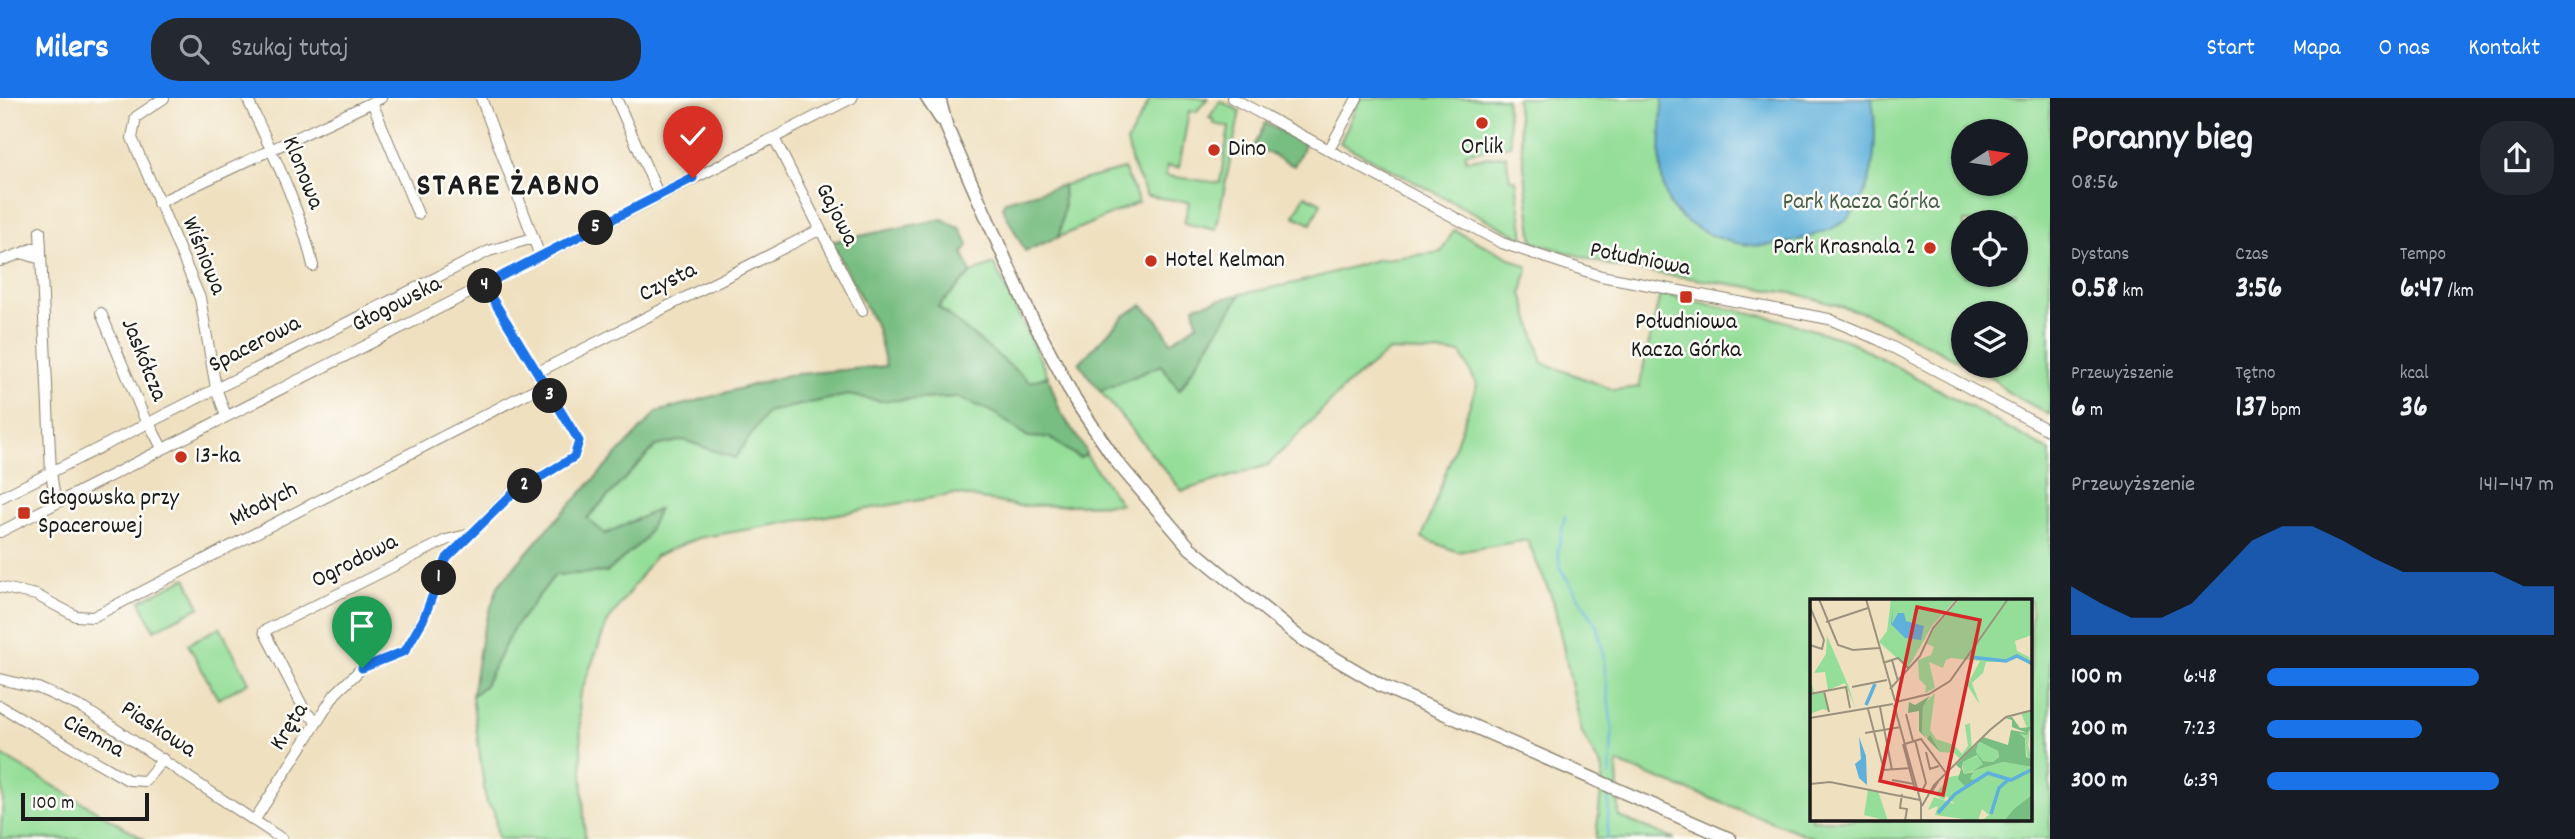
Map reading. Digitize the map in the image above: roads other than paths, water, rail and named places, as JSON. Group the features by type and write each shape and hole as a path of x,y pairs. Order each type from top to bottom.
{"main road":[{"path":"928,98 947,128 1029,313 1075,400 1116,461 1190,548 1291,632 1382,686 1730,839"},
{"path":"939,98 947,128"}],"street":[{"name":"Wiśniowa","path":"164,98 136,117 132,138 200,298 216,388 226,416"},
{"name":"Klonowa","path":"247,98 271,149 306,238 313,266"},
{"path":"481,98 540,256"},
{"path":"616,98 659,196"},
{"name":"Głogowska","path":"0,532 852,98"},
{"name":"Południowa","path":"1232,98 1476,231 1531,255 1601,276 1805,312 1853,327 2050,431"},
{"path":"1329,150 1357,98"},
{"path":"158,203 377,100 418,214"},
{"name":"Gajowa","path":"774,138 862,311"},
{"name":"Czysta","path":"536,373 819,230"},
{"path":"40,231 51,472 56,503"},
{"name":"Spacerowa","path":"0,498 489,251 533,238"},
{"path":"0,261 41,245"},
{"path":"22,253 41,260"},
{"name":"Kręta","path":"254,821 335,694 362,668 405,651 423,620 447,558 467,535 512,494 574,457 578,450 579,441 484,285"},
{"name":"Jaskółcza","path":"101,313 148,423 162,448"},
{"name":"Młodych","path":"0,587 36,595 76,615 93,617 543,385"},
{"name":"Ogrodowa","path":"317,722 306,713 264,631 446,540 467,535"},
{"name":"Piaskowa","path":"0,679 64,698 163,759 282,839"},
{"name":"Ciemna","path":"0,706 128,780 145,781 163,759"}],"water":[{"path":"1662,98 1872,98 1875,129 1873,162 1870,178 1857,207 1847,219 1834,228 1779,244 1738,244 1711,235 1689,223 1671,207 1662,179"}],"waterway":[{"path":"1565,516 1558,551 1560,568 1596,624 1602,646 1612,730 1610,776"},
{"path":"1607,839 1609,798"}],"place":[{"name":"Orlik","path":"1482,123"},
{"name":"Dino","path":"1214,150"},
{"name":"Park Krasnala 2","path":"1930,248"},
{"name":"Hotel Kelman","path":"1151,261"},
{"name":"Południowa Kacza Górka","path":"1686,297"},
{"name":"13-ka","path":"181,457"},
{"name":"Głogowska przy Spacerowej","path":"24,513"}],"district":[{"name":"STARE ŻABNO","path":"509,188"}],"park label":[{"name":"Park Kacza Górka","path":"1861,203"}]}
